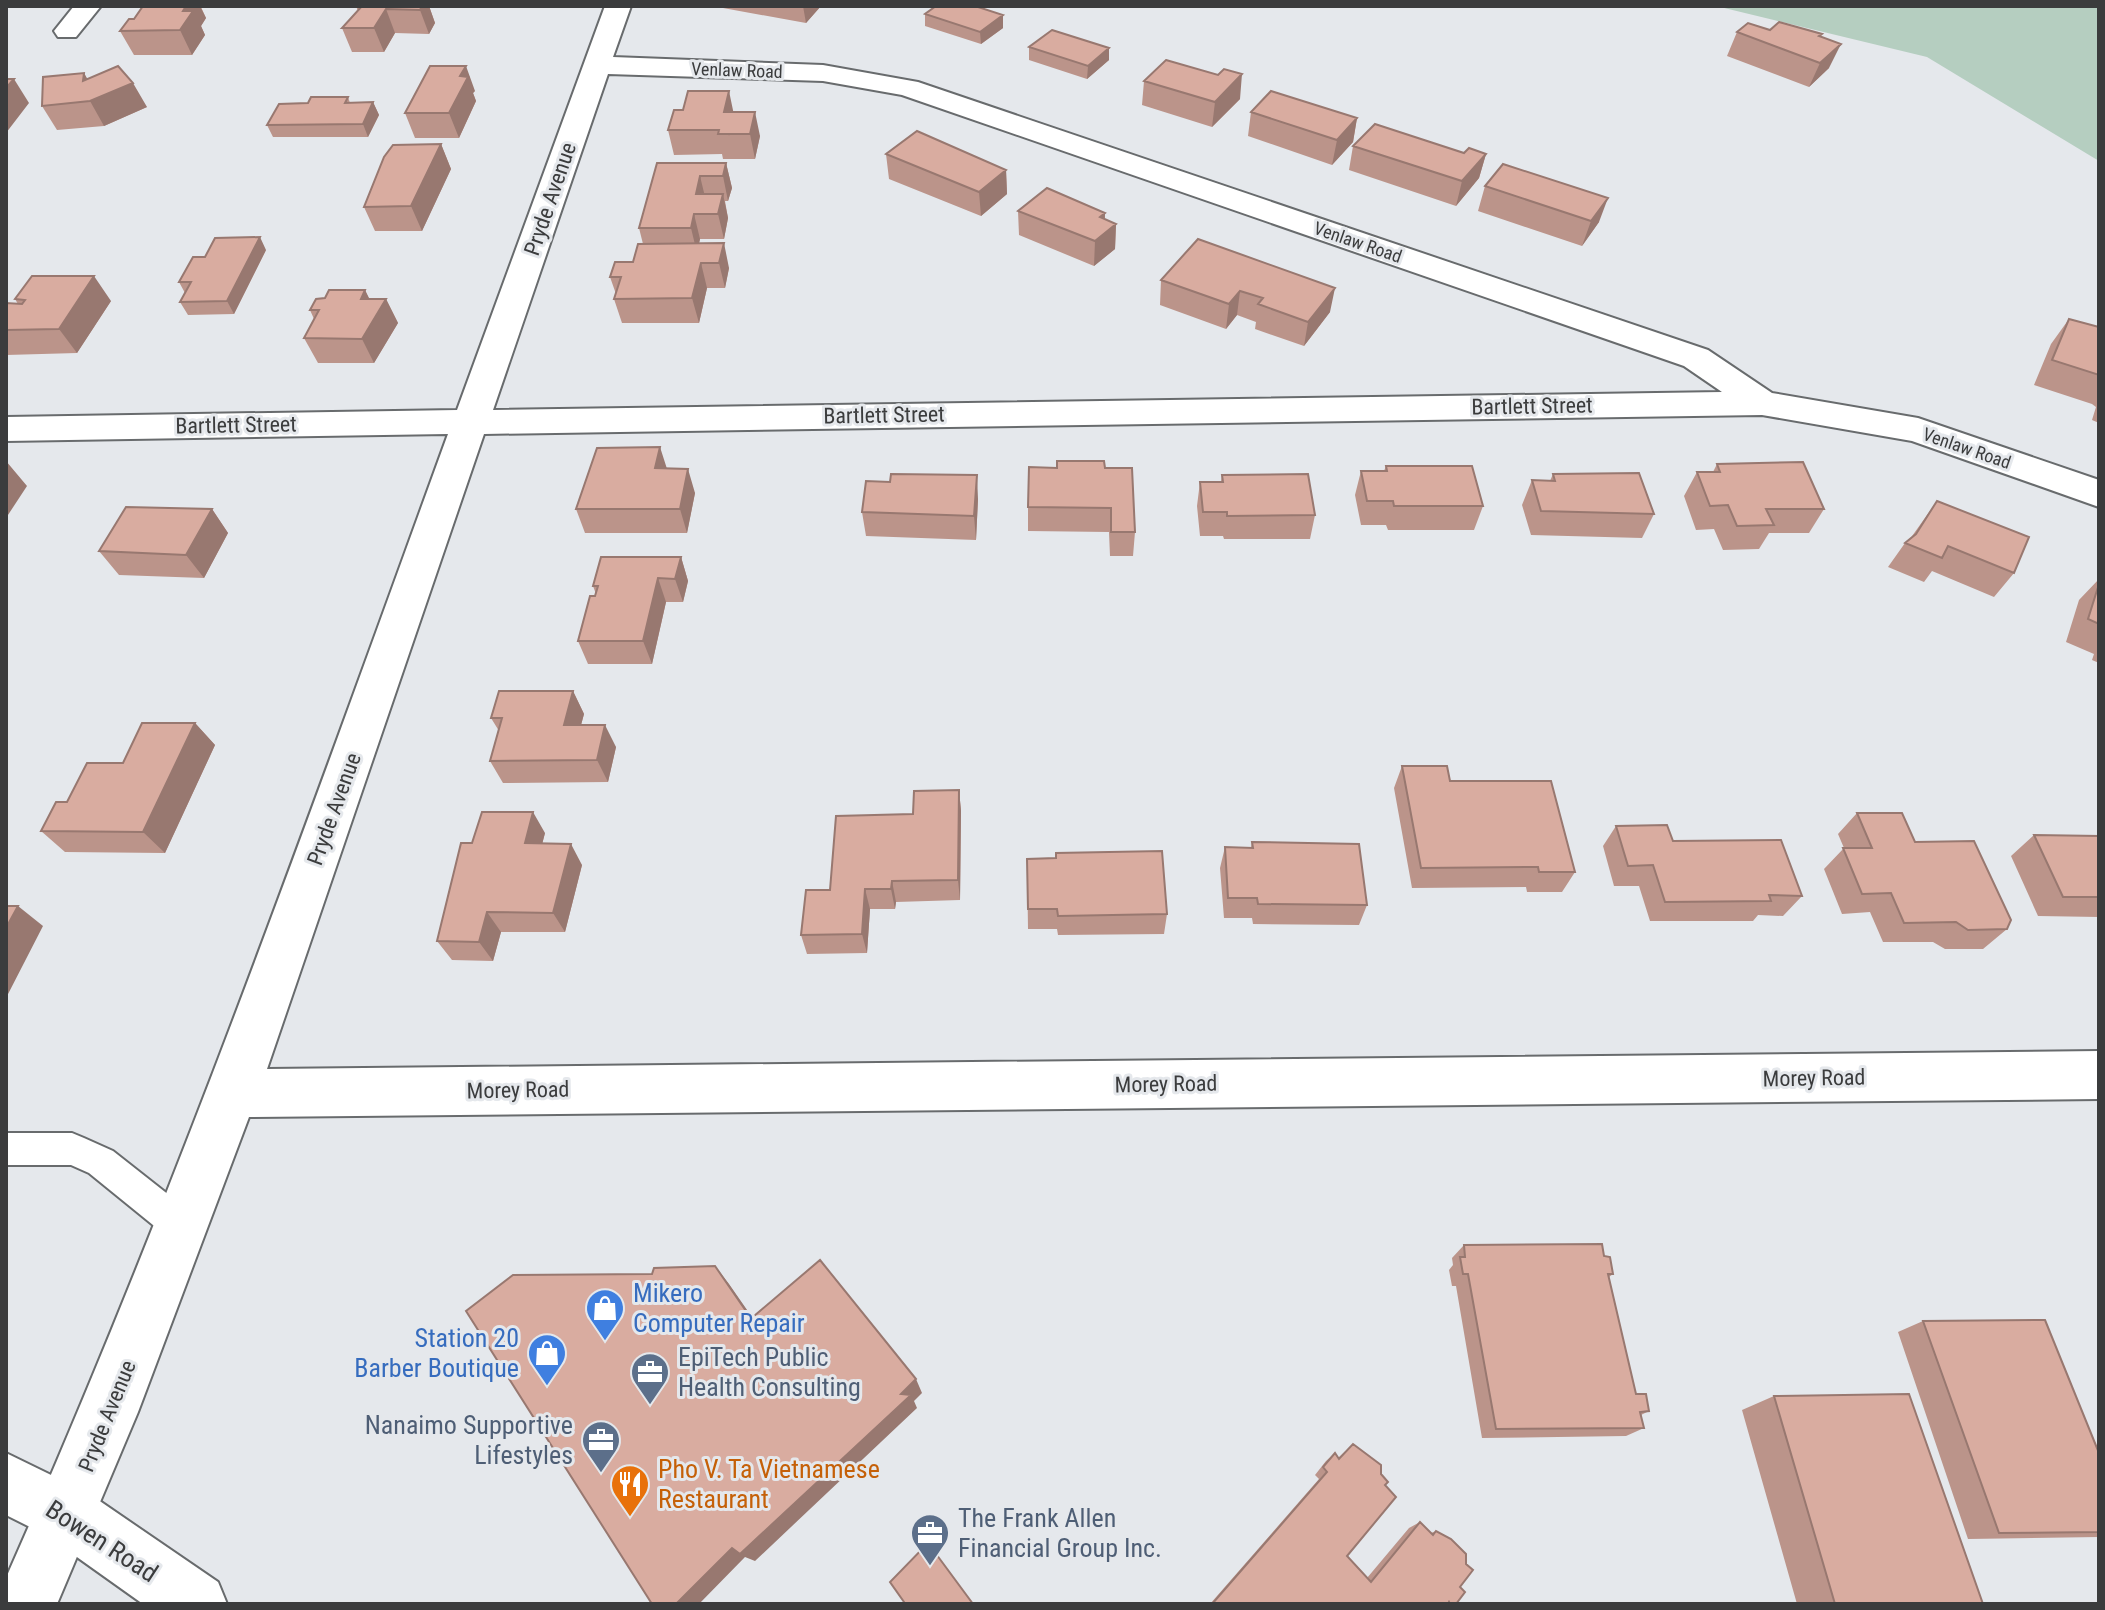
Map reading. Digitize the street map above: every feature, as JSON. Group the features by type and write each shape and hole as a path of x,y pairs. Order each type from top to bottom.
{"street":[{"path":"67,31 88,6"},
{"name":"Pryde Avenue","path":"26,1604 67,1514 233,1093 618,6"},
{"name":"Venlaw Road","path":"597,65 823,73 908,88 1696,358 1762,403 1918,430 2099,494"},
{"name":"Bartlett Street","path":"6,429 1762,403"},
{"name":"Morey Road","path":"233,1093 2099,1075"},
{"name":"Bowen Road","path":"6,1483 67,1514 196,1604"}],"lane":[{"path":"6,1149 72,1149 101,1162 181,1226"}],"green space":[{"path":"1716,6 2099,6 2099,161 1927,57"}],"building":[{"path":"143,6 186,6 183,11 193,11 180,30 120,31"},
{"path":"362,6 422,6 420,10 386,9 374,28 342,28"},
{"path":"936,6 975,6 1003,15 980,32 925,14"},
{"path":"1779,22 1822,34 1819,36 1841,44 1820,63 1737,32 1748,23 1770,30"},
{"path":"1052,30 1109,48 1088,66 1029,47"},
{"path":"1166,60 1218,75 1224,69 1242,74 1215,102 1144,81"},
{"path":"118,66 133,83 90,101 42,106 43,77 84,73 83,81"},
{"path":"430,66 466,66 460,76 468,77 449,113 405,113"},
{"path":"688,91 729,91 724,112 755,112 750,134 718,134 719,130 668,130 674,110 683,110"},
{"path":"1271,91 1357,118 1337,140 1251,112"},
{"path":"311,97 348,97 345,103 373,102 363,124 267,125 279,104 308,103"},
{"path":"1375,124 1464,153 1469,148 1486,154 1462,181 1353,146"},
{"path":"917,131 1006,170 979,192 886,154"},
{"path":"441,144 411,206 364,207 384,157 393,145"},
{"path":"657,163 726,163 723,176 700,176 696,194 723,194 718,214 694,214 691,228 639,228"},
{"path":"1503,164 1608,198 1591,221 1485,186"},
{"path":"1047,188 1105,213 1100,217 1116,224 1095,241 1018,211"},
{"path":"260,237 227,301 180,302 191,282 179,282 193,257 205,257 215,238"},
{"path":"1198,239 1335,288 1308,322 1258,304 1263,298 1240,291 1229,304 1161,280"},
{"path":"724,243 719,263 701,263 692,298 614,299 621,277 610,277 615,262 633,262 638,244"},
{"path":"32,276 94,276 59,329 6,330 6,303 22,304 25,300 15,299"},
{"path":"329,290 365,290 361,299 386,299 362,339 304,338 319,310 310,310 316,299 325,298"},
{"path":"2069,319 2099,327 2099,375 2052,360"},
{"path":"660,447 655,468 688,469 680,509 576,509 597,448"},
{"path":"1057,461 1104,461 1105,468 1132,468 1135,532 1111,532 1111,508 1028,507 1029,467 1057,468"},
{"path":"1803,462 1824,509 1766,509 1774,525 1737,526 1728,505 1710,506 1697,472 1720,472 1717,464"},
{"path":"1386,466 1472,466 1483,506 1394,506 1393,501 1367,501 1361,471 1387,471"},
{"path":"1639,473 1654,514 1541,511 1532,480 1555,481 1553,474"},
{"path":"891,474 977,475 974,516 862,512 866,481 890,482"},
{"path":"1308,474 1315,515 1227,516 1227,512 1203,512 1200,482 1223,482 1222,475"},
{"path":"1937,501 2029,537 2014,573 1948,546 1942,558 1905,543 1916,534"},
{"path":"126,507 212,509 186,555 99,551"},
{"path":"601,557 681,557 675,579 658,578 643,641 578,641 590,596 595,596 598,586 593,586"},
{"path":"2099,584 2099,624 2088,619"},
{"path":"499,691 573,691 564,725 605,725 597,760 490,761 502,718 491,718"},
{"path":"142,723 195,723 143,832 41,831 56,802 67,802 87,763 123,763"},
{"path":"1402,766 1447,766 1450,781 1551,781 1575,872 1539,872 1538,867 1421,868"},
{"path":"959,790 958,880 892,881 891,889 865,889 862,934 801,935 806,890 830,890 836,816 913,814 914,791"},
{"path":"482,812 533,812 525,843 571,844 553,913 487,912 479,942 437,941 461,843 472,843"},
{"path":"1857,813 1902,813 1915,842 1974,841 2011,920 2007,929 1968,930 1956,922 1904,923 1891,893 1862,894 1843,848 1872,848"},
{"path":"1667,825 1673,841 1781,840 1802,896 1769,895 1771,901 1665,902 1653,865 1628,866 1616,826"},
{"path":"2034,835 2099,836 2099,897 2063,897"},
{"path":"1252,842 1359,844 1367,905 1258,904 1257,898 1228,898 1225,847 1253,848"},
{"path":"1162,851 1167,914 1058,916 1057,909 1028,909 1027,859 1056,858 1056,853"},
{"path":"6,906 18,906 6,928"},
{"path":"1602,1244 1604,1256 1610,1257 1613,1274 1608,1274 1636,1394 1646,1394 1649,1411 1640,1412 1644,1428 1496,1429 1468,1274 1463,1274 1460,1257 1465,1257 1464,1245"},
{"path":"820,1260 916,1379 901,1394 911,1395 740,1554 732,1548 676,1604 652,1604 466,1311 513,1275 652,1274 654,1268 715,1266 748,1314 754,1316"},
{"path":"2045,1320 2099,1453 2099,1532 1999,1533 1923,1321"},
{"path":"1909,1394 1983,1604 1835,1604 1774,1396"},
{"path":"1353,1444 1381,1465 1381,1474 1388,1482 1385,1485 1396,1497 1347,1556 1371,1582 1420,1522 1433,1535 1436,1531 1451,1539 1466,1554 1466,1564 1473,1570 1460,1587 1465,1592 1456,1604 1212,1604 1327,1472 1323,1467 1335,1453 1339,1459"},
{"name":"The Frank Allen Financial Group Inc.","path":"928,1543 973,1604 901,1604 904,1602 890,1582"}],"place":[{"name":"Mikero Computer Repair","path":"605,1342"},
{"name":"Station 20 Barber Boutique","path":"547,1387"},
{"name":"EpiTech Public Health Consulting","path":"650,1406"},
{"name":"Nanaimo Supportive Lifestyles","path":"601,1474"},
{"name":"Pho V. Ta Vietnamese Restaurant","path":"630,1518"},
{"name":"The Frank Allen Financial Group Inc.","path":"930,1567"}]}
